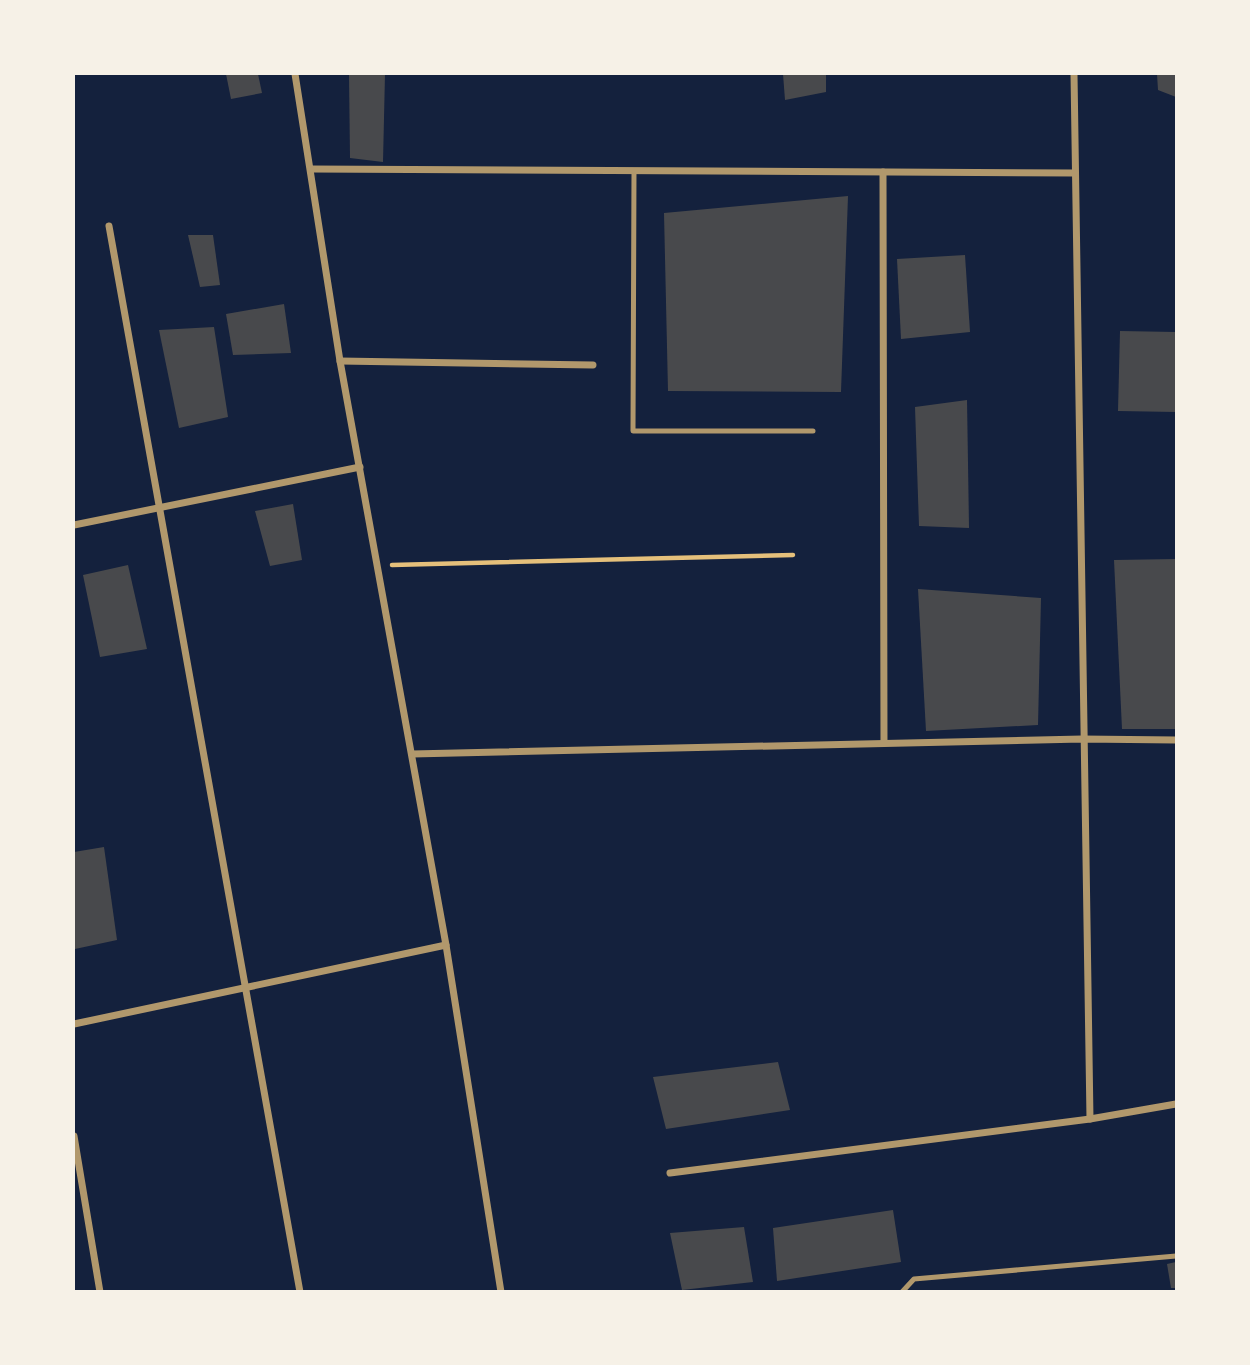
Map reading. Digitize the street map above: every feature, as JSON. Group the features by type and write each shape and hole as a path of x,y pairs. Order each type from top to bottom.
{"street":[{"path":"295,74 340,361 446,945 501,1292"},
{"path":"1074,74 1082,739 1090,1119"},
{"path":"311,169 1075,173"},
{"path":"883,172 884,743"},
{"path":"109,226 300,1292"},
{"path":"340,361 593,365"},
{"path":"74,525 360,467"},
{"path":"412,754 1082,739 1177,740"},
{"path":"74,1024 446,945"},
{"path":"670,1173 1090,1119 1177,1104"},
{"path":"74,1136 100,1292"}],"lane":[{"path":"634,171 633,431 813,430"},
{"path":"902,1292 914,1279 1177,1255"}],"path":[{"path":"378,565 793,555"}],"building":[{"path":"226,74 258,74 262,93 231,99"},
{"path":"349,74 385,74 383,162 350,158"},
{"path":"783,74 826,74 826,92 785,100"},
{"path":"1157,74 1176,74 1176,97 1158,90"},
{"path":"848,196 841,392 668,391 664,213"},
{"path":"188,235 213,235 220,285 200,287"},
{"path":"965,255 970,332 901,339 897,259"},
{"path":"284,304 291,353 233,355 226,314"},
{"path":"214,327 228,417 179,428 159,330"},
{"path":"1120,331 1176,332 1176,412 1118,411"},
{"path":"967,400 969,528 919,526 915,407"},
{"path":"293,504 302,560 270,566 255,511"},
{"path":"1176,559 1176,729 1122,729 1114,560"},
{"path":"128,565 147,649 100,657 83,575"},
{"path":"918,589 1041,598 1038,725 926,731"},
{"path":"104,847 117,940 75,949 74,852"},
{"path":"778,1062 790,1110 666,1129 653,1077"},
{"path":"893,1210 901,1262 777,1281 773,1228"},
{"path":"744,1227 753,1282 682,1290 670,1233"},
{"path":"1176,1262 1176,1288 1171,1288 1167,1264"}]}
